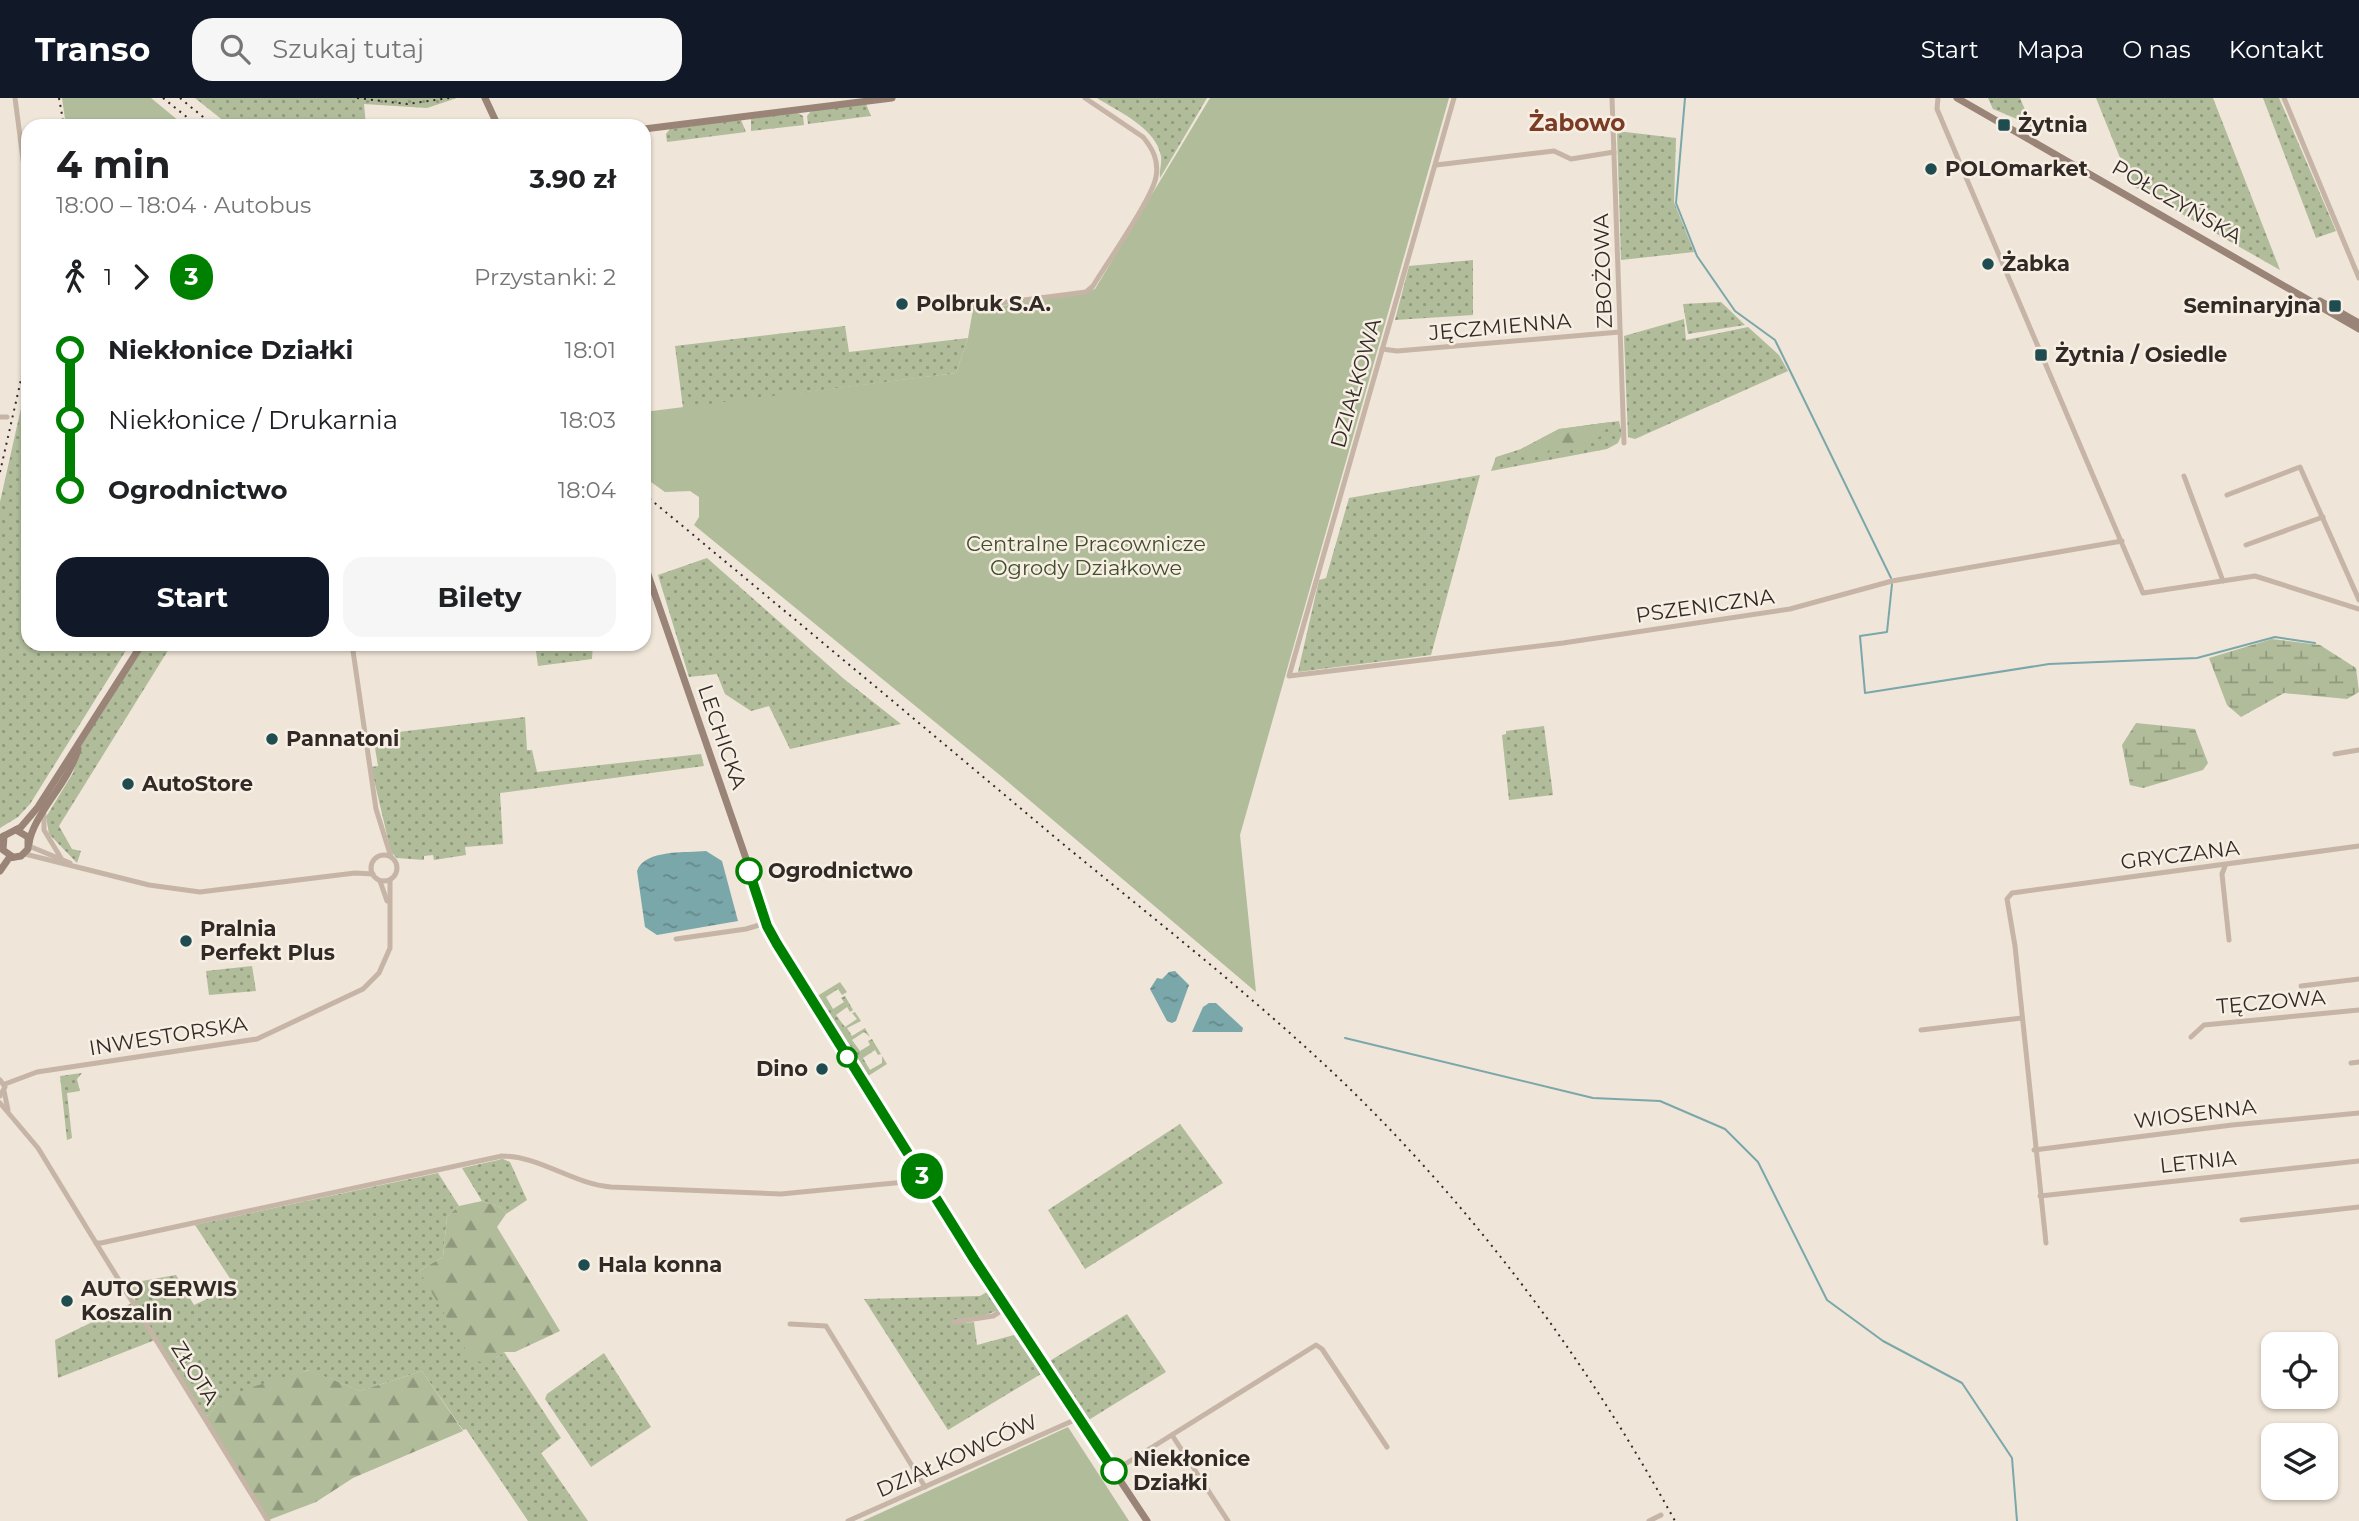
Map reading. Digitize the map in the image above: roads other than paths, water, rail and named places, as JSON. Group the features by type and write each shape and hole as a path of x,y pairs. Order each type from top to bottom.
{"main road":[{"path":"651,128 892,98"},
{"name":"POŁCZYŃSKA","path":"1957,98 2306,296 2359,329"},
{"path":"486,99 493,119"},
{"name":"POŁCZYŃSKA","path":"2306,296 2359,323"},
{"name":"LECHICKA","path":"651,584 766,923 922,1177 1147,1521"},
{"path":"13,857 1,849 2,837 16,830 38,807 138,651"},
{"path":"0,871 13,857 28,848 32,830 72,770 80,741"},
{"path":"16,830 26,835 28,848"}],"street":[{"path":"15,98 21,144"},
{"path":"968,307 1086,292 1093,286 1153,188 1157,164 1150,145 1143,137 1085,98"},
{"name":"DZIAŁKOWA","path":"1289,676 1454,98"},
{"name":"ZBOŻOWA","path":"1612,98 1624,443"},
{"path":"1938,98 1937,109 2143,593 2255,576 2359,609"},
{"path":"2284,98 2359,278"},
{"path":"1436,165 1554,151 1572,159 1614,152"},
{"name":"JĘCZMIENNA","path":"1382,349 1397,351 1620,332"},
{"path":"2227,495 2300,467 2359,600"},
{"path":"2184,476 2223,581"},
{"path":"2246,545 2323,517"},
{"name":"PSZENICZNA","path":"1289,676 1563,643 1790,609 1892,581 2122,541"},
{"path":"353,651 369,766 383,838 398,868 390,880 380,881 373,874 372,865"},
{"path":"2335,754 2359,750"},
{"path":"44,814 44,831 61,858"},
{"path":"355,873 372,865 381,855 383,838"},
{"name":"GRYCZANA","path":"2022,1018 2015,946 2007,900 2011,893 2359,846"},
{"path":"28,848 61,858 76,866"},
{"path":"28,848 76,866 149,885 200,892 355,873 373,874"},
{"path":"381,855 391,857"},
{"path":"2225,866 2222,873 2229,940"},
{"name":"INWESTORSKA","path":"2,1088 37,1072 242,1043 269,1035 372,982 390,948 390,880"},
{"name":"INWESTORSKA","path":"380,881 390,907"},
{"path":"676,939 746,929 766,923"},
{"path":"2301,986 2359,979"},
{"name":"TĘCZOWA","path":"2191,1037 2204,1025 2359,1010"},
{"path":"1921,1030 2022,1018 2046,1243"},
{"path":"2351,1063 2359,1062"},
{"path":"2,1088 8,1113"},
{"name":"ZŁOTA","path":"0,1103 38,1148 268,1521"},
{"name":"WIOSENNA","path":"2035,1150 2232,1125 2359,1113"},
{"path":"96,1242 109,1242 502,1156 530,1161 586,1184 611,1187 781,1194 915,1181 922,1177"},
{"name":"LETNIA","path":"2040,1196 2359,1161"},
{"path":"2242,1220 2359,1207"},
{"path":"954,1322 993,1315 1006,1308"},
{"path":"790,1324 826,1326 925,1487"},
{"path":"1114,1471 1316,1345 1322,1349 1387,1447"},
{"name":"DZIAŁKOWCÓW","path":"848,1521 1079,1418"},
{"path":"1172,1435 1228,1521"},
{"path":"1649,1521 1661,1515"}],"water":[{"path":"706,851 722,861 738,921 657,935 645,927 637,871 641,864 648,859 667,854"},
{"path":"1175,971 1189,985 1176,1021 1172,1023 1167,1021 1150,989 1157,978 1162,979 1169,972"},
{"path":"1216,1003 1243,1028 1242,1032 1192,1032 1203,1007"}],"waterway":[{"path":"1685,98 1676,203 1697,256 1735,311 1775,340 1891,578"},
{"path":"1892,584 1887,632 1860,636 1865,693 2049,664 2197,658 2275,637 2315,643"},
{"path":"1345,1038 1593,1098 1660,1101 1725,1129 1758,1162 1827,1300 1883,1341 1962,1383 2012,1458 2017,1521"}],"railway":[{"path":"59,98 63,119"},
{"path":"163,98 189,119"},
{"path":"180,98 206,119"},
{"path":"357,98 407,104 449,98"},
{"path":"0,472 21,380"},
{"path":"651,500 1240,989 1348,1087 1442,1186 1528,1292 1605,1404 1675,1521"}],"place":[{"name":"Żytnia","path":"2004,125"},
{"name":"POLOmarket","path":"1931,169"},
{"name":"Żabka","path":"1988,264"},
{"name":"Polbruk S.A.","path":"902,304"},
{"name":"Seminaryjna","path":"2335,306"},
{"name":"Żytnia / Osiedle","path":"2041,355"},
{"name":"Pannatoni","path":"272,739"},
{"name":"AutoStore","path":"128,784"},
{"name":"Ogrodnictwo","path":"749,871"},
{"name":"Pralnia Perfekt Plus","path":"186,941"},
{"name":"Dino","path":"822,1069"},
{"name":"Hala konna","path":"584,1265"},
{"name":"AUTO SERWIS Koszalin","path":"67,1301"},
{"name":"Niekłonice Działki","path":"1114,1471"}],"district":[{"name":"Żabowo","path":"1577,123"}],"park label":[{"name":"Centralne Pracownicze Ogrody Działkowe","path":"1086,556"}]}
